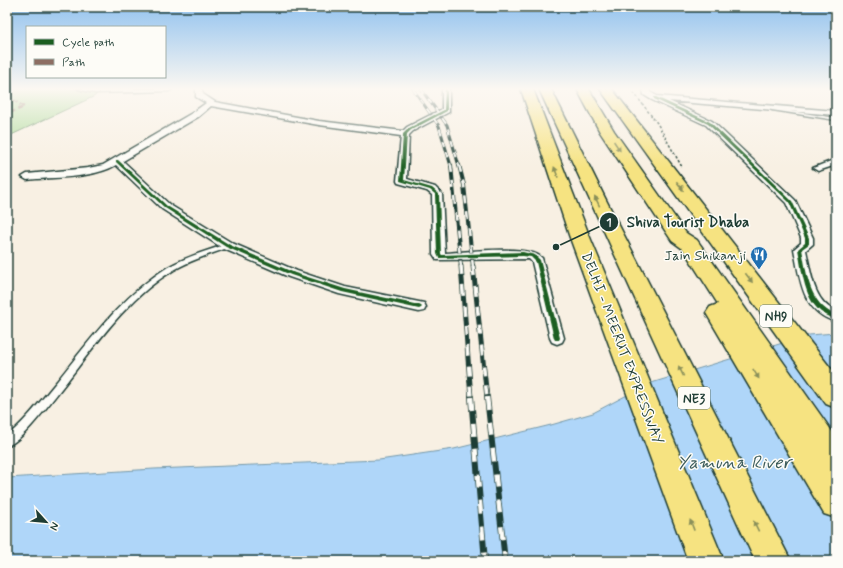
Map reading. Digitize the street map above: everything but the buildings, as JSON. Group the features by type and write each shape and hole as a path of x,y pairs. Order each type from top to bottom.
{"highway":[{"name":"DELHI - MEERUT EXPRESSWAY","path":"535,116 579,235 706,561"},
{"name":"NE3","path":"556,116 773,561"},
{"path":"598,116 607,132 681,243 836,463"},
{"path":"627,116 663,163"},
{"path":"641,116 654,134 663,163"},
{"name":"NH9","path":"663,163 836,396"},
{"path":"681,243 836,502"}],"street":[{"path":"27,177 99,169 117,161 194,116"},
{"path":"276,116 310,122 405,134"},
{"path":"436,116 410,129 405,134 402,181 431,189 437,194 440,256 443,258 523,254 533,256 538,261 557,338"},
{"path":"691,116 709,123 791,202 808,238 808,243 800,249 809,288 822,310 836,317"},
{"path":"117,161 166,207 228,246 293,274 344,291 419,307"},
{"path":"818,168 836,162"}],"lane":[{"path":"814,116 836,119"},
{"path":"7,442 27,424 91,345 119,313 147,286 183,262 228,246"}],"path":[{"path":"651,116 658,124 684,170"}],"green space":[{"path":"7,116 53,116 7,137"}],"water":[{"name":"Yamuna River","path":"836,333 836,561 7,561 7,478 154,469 379,460 454,449 593,413 648,384 809,335"}],"railway":[{"path":"432,116 439,126 451,166"},
{"path":"440,116 447,125 459,166"},
{"path":"451,165 461,267"},
{"path":"459,165 464,185 473,267"},
{"path":"461,266 471,398"},
{"path":"473,266 487,398"},
{"path":"471,397 485,561"},
{"path":"487,397 505,561"}],"cycle path":[{"path":"436,116 410,129 405,134 402,181 431,189 437,194 439,254 441,257 523,254 533,256 538,261 557,338"},
{"path":"693,116 709,123 791,202 807,238 807,244 800,249 809,289 819,307 826,313 836,317"},
{"path":"117,161 166,207 228,246 293,274 344,291 419,307"}],"place":[{"name":"Shiva Tourist Dhaba","path":"556,247"},
{"name":"Jain Shikanji","path":"759,270"}]}
